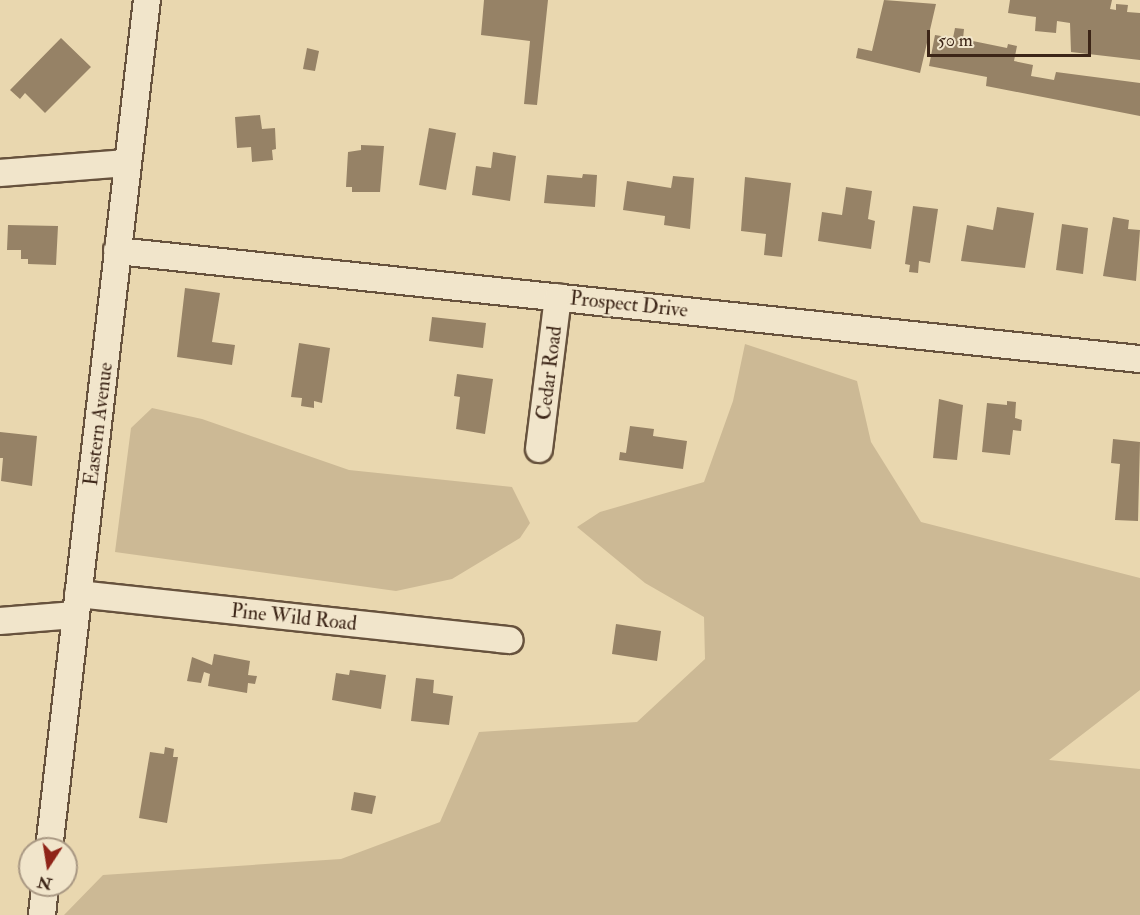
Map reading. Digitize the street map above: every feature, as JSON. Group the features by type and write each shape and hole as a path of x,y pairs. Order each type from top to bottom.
{"street":[{"name":"Eastern Avenue","path":"50,837 147,0"},
{"path":"0,173 127,163"},
{"name":"Prospect Drive","path":"117,251 1140,359"},
{"name":"Cedar Road","path":"539,449 558,297"},
{"name":"Pine Wild Road","path":"0,621 77,604 510,640"},
{"path":"42,915 44,897"}],"shaded area":[{"path":"745,344 857,381 871,442 921,522 1140,578 1140,690 1049,760 1140,769 1140,915 64,915 103,875 341,859 440,822 479,732 637,722 705,659 704,617 645,583 577,527 600,512 704,482 733,401"},
{"path":"152,408 202,419 349,470 512,487 530,523 520,538 452,579 396,591 115,552 131,428"}],"building":[{"path":"484,0 548,0 537,105 524,104 530,41 481,35"},
{"path":"884,0 936,4 920,73 856,58 858,48 872,51"},
{"path":"1010,0 1112,0 1110,9 1116,10 1116,4 1128,5 1127,12 1140,13 1140,60 1071,52 1070,23 1057,21 1056,33 1035,31 1036,17 1008,13"},
{"path":"955,28 964,29 963,39 1007,48 1008,44 1017,46 1014,61 1033,65 1031,76 1054,80 1056,72 1140,83 1140,116 986,86 987,77 929,66 935,35 953,38"},
{"path":"61,38 91,67 45,113 25,93 20,99 10,90"},
{"path":"307,48 319,51 315,71 303,69"},
{"path":"260,115 262,129 275,128 276,149 272,150 273,160 252,162 251,147 237,148 235,117"},
{"path":"429,128 456,133 446,190 419,185"},
{"path":"361,145 384,146 380,192 352,192 352,187 346,187 348,152 361,150"},
{"path":"493,152 516,156 510,201 472,195 476,166 491,168"},
{"path":"583,174 597,175 595,207 544,203 547,175 582,178"},
{"path":"673,176 694,178 690,229 664,225 665,216 623,210 627,181 671,188"},
{"path":"745,177 791,183 782,257 764,255 766,234 741,231"},
{"path":"846,187 872,191 868,219 875,221 871,249 818,241 822,212 842,215"},
{"path":"913,206 938,209 930,263 919,261 918,273 909,272 910,265 905,264"},
{"path":"997,207 1034,213 1025,268 961,261 967,225 993,230"},
{"path":"1113,217 1129,220 1128,229 1140,230 1136,281 1103,276"},
{"path":"1062,224 1088,228 1083,274 1056,270"},
{"path":"8,225 58,226 56,265 28,264 28,259 21,259 21,250 7,250"},
{"path":"185,288 220,293 212,342 235,345 232,365 177,357"},
{"path":"432,317 486,323 483,348 429,341"},
{"path":"299,343 330,348 322,403 314,401 314,408 301,406 302,398 291,397"},
{"path":"457,374 493,379 485,434 456,429 460,397 454,396"},
{"path":"939,399 963,405 957,460 933,458"},
{"path":"1007,401 1016,402 1015,418 1022,420 1021,431 1013,430 1010,455 982,452 987,403 1007,405"},
{"path":"630,426 654,429 653,436 687,441 683,469 619,460 620,452 626,453"},
{"path":"0,432 37,436 32,486 1,481 3,458 0,458"},
{"path":"1113,439 1140,442 1138,521 1115,520 1120,464 1111,463"},
{"path":"616,624 661,631 657,661 612,654"},
{"path":"214,654 250,661 248,675 257,676 255,684 248,683 247,693 208,686 210,674 204,672 201,683 187,681 192,657 212,665"},
{"path":"350,670 386,675 381,709 332,700 336,673 349,675"},
{"path":"416,678 434,680 433,693 453,696 449,725 411,721"},
{"path":"165,747 174,749 173,757 178,757 167,823 139,818 150,752 164,754"},
{"path":"354,792 376,796 372,814 351,810"}]}
